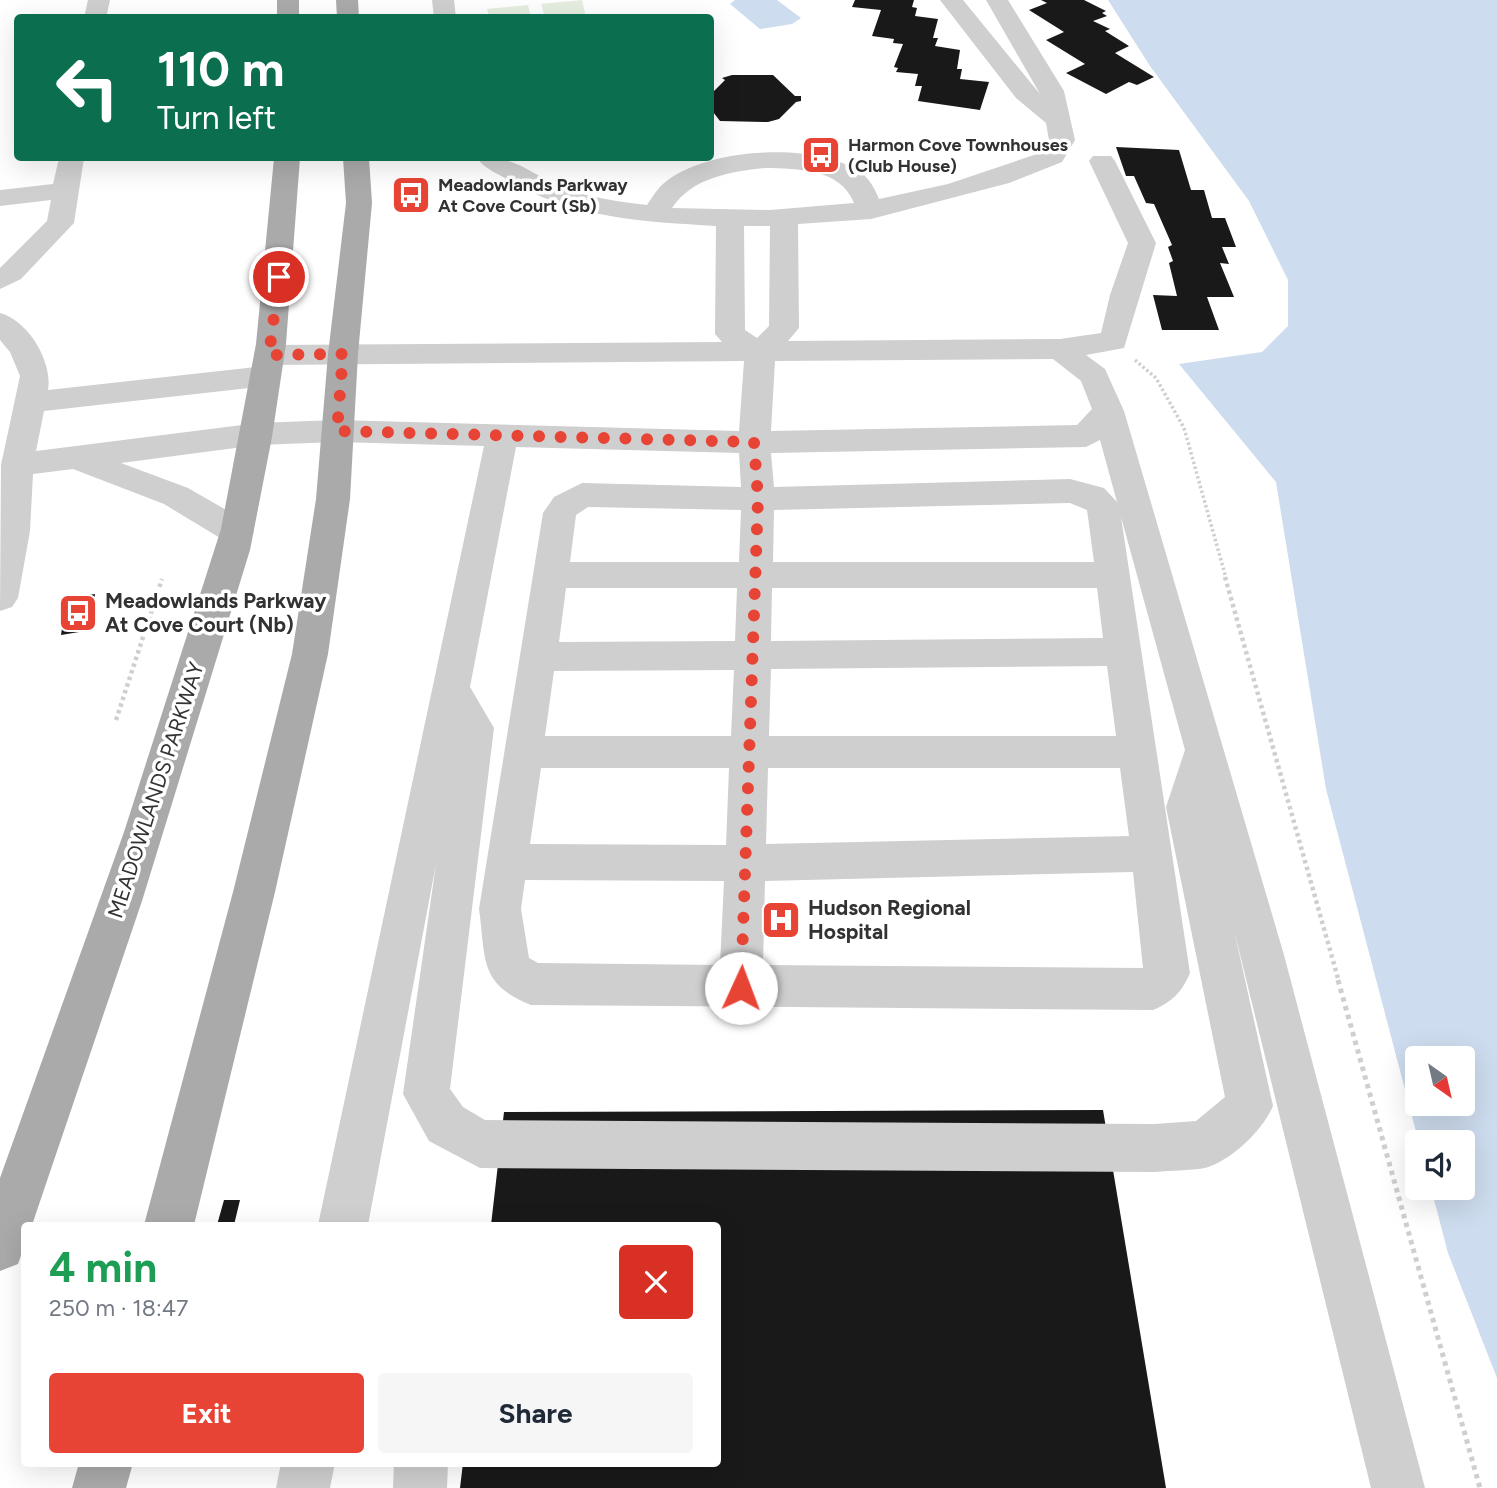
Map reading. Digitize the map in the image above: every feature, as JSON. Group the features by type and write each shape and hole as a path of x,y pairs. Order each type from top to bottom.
{"main road":[{"name":"MEADOWLANDS PARKWAY","path":"0,1246 151,816 237,532 257,434 285,232 287,161"},
{"path":"170,1222 310,654 333,499 343,354 359,202 356,161"},
{"path":"99,1488 105,1467"}],"street":[{"path":"951,0 1025,93 1056,119"},
{"path":"495,161 541,188 617,210 730,220 784,219 871,211 982,184 1045,162 1053,157 1062,140 1052,91 997,0"},
{"path":"654,214 674,188 704,171 720,155 835,168 857,183 871,211"},
{"path":"0,280 60,223 70,161"},
{"path":"30,402 343,354 1060,349 1114,341 1124,295 1142,243 1102,161"},
{"path":"0,198 65,191"},
{"path":"741,988 758,499 754,442 760,353 784,328 784,219"},
{"path":"730,220 730,334 760,353"},
{"path":"0,322 24,349 35,376 17,465 13,531 0,597"},
{"path":"1060,349 1094,376 1103,465 1103,506 1168,973 1153,989 741,988 531,984 509,969 500,909 560,513 566,505 582,495 758,499 1070,491 1091,496 1103,506"},
{"path":"17,465 257,434 337,431 754,442 1097,424"},
{"path":"1097,424 1204,750 1262,956 1398,1488"},
{"path":"344,1222 502,435"},
{"path":"74,457 176,496 237,532"},
{"path":"551,575 1113,575"},
{"path":"538,657 752,658 1124,652"},
{"path":"450,686 475,728 426,1094 446,1124 480,1144 1155,1148 1205,1144 1250,1106 1186,807 1204,750"},
{"path":"524,752 748,754 1138,751"},
{"path":"507,862 745,863 1152,855"},
{"path":"303,1488 307,1467"},
{"path":"420,1488 421,1467"}],"path":[{"path":"1114,341 1156,378 1184,428 1480,1488"},
{"path":"116,720 162,579"}],"shaded area":[{"path":"582,0 585,14 544,14 541,4"},
{"path":"528,5 530,14 488,14 487,9"}],"water":[{"path":"735,0 777,0 801,18 792,24 760,29 730,4"},
{"path":"1108,0 1497,0 1497,1378 1448,1253 1434,1200 1475,1200 1475,1130 1416,1130 1412,1116 1475,1116 1475,1046 1405,1046 1405,1090 1326,789 1276,482 1179,364 1262,352 1288,326 1288,280 1249,201 1150,66"}],"building":[{"path":"855,0 914,0 912,7 917,8 915,16 938,19 933,38 938,38 935,46 960,50 957,69 962,69 960,79 989,82 980,110 918,101 922,86 915,86 918,74 896,72 898,68 894,67 903,44 893,43 894,39 872,36 881,10 852,7"},
{"path":"1041,0 1084,0 1106,11 1102,13 1107,16 1093,21 1110,29 1105,31 1129,46 1115,53 1154,77 1137,85 1129,82 1106,94 1066,73 1085,64 1046,40 1064,32 1029,10 1047,3"},
{"path":"732,75 773,75 795,96 801,96 801,101 796,102 779,119 768,122 720,121 714,113 714,91 725,80 722,78"},
{"path":"1116,147 1179,150 1191,190 1204,190 1212,218 1225,218 1236,247 1222,247 1229,264 1220,263 1234,297 1207,297 1219,330 1162,330 1153,295 1177,296 1169,263 1173,261 1168,247 1172,245 1154,204 1146,203 1134,176 1126,176"},
{"path":"418,189 418,202 404,203 404,190"},
{"path":"95,594 91,630 61,635 66,599"},
{"path":"1103,1110 1166,1488 460,1488 463,1467 721,1467 721,1222 491,1222 504,1112"},
{"path":"224,1200 240,1200 235,1222 218,1222"}],"place":[{"name":"Harmon Cove Townhouses (Club House)","path":"821,155"},
{"name":"Meadowlands Parkway At Cove Court (Sb)","path":"411,195"},
{"name":"Meadowlands Parkway At Cove Court (Nb)","path":"78,613"},
{"name":"Hudson Regional Hospital","path":"781,920"}],"route":[{"path":"279,277 269,355 343,354 337,431 754,442 758,499 741,988"}]}
